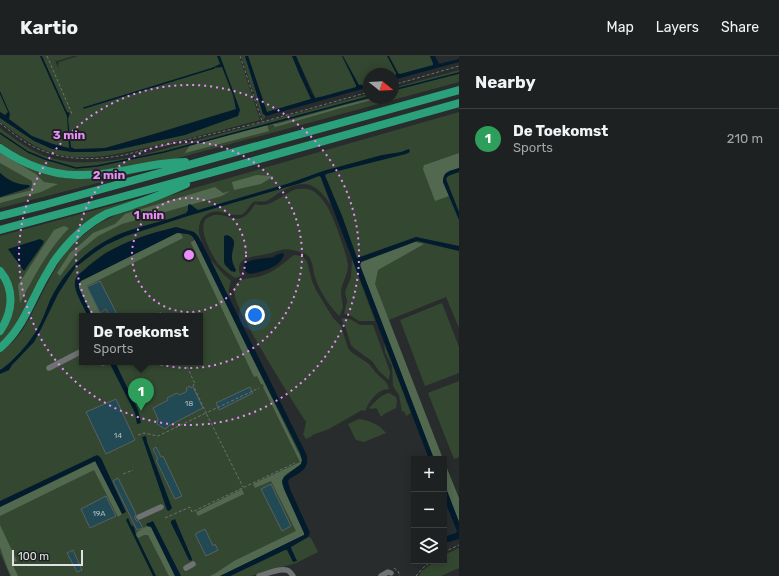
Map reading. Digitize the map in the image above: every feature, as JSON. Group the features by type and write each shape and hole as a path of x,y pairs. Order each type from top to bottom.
{"highway":[{"path":"0,216 459,90"},
{"path":"0,230 210,174 459,103"},
{"path":"0,148 31,165 56,173 76,176 98,175 161,164 204,160"},
{"path":"0,348 19,327 38,288 54,262 75,237 86,227 107,214 160,196 210,174"},
{"path":"0,271 7,282 11,297 10,310 7,320 0,331"}],"street":[{"path":"49,368 79,353"},
{"path":"139,517 160,507"},
{"path":"186,568 193,564"},
{"path":"260,576 281,570 286,570 293,576"}],"path":[{"path":"47,56 72,114"},
{"path":"240,56 262,122"},
{"path":"399,83 459,66"},
{"path":"0,123 28,144 58,156 95,159 108,158 262,122 363,94"},
{"path":"186,365 195,384 193,385 206,413 243,488"},
{"path":"138,435 144,434 158,436 259,388"},
{"path":"165,518 190,507 192,512 295,463"},
{"path":"123,474 133,470"},
{"path":"447,551 459,545"},
{"path":"416,576 428,564"},
{"path":"389,574 398,571 400,576"}],"green space":[{"path":"0,56 73,56 57,61 55,60 60,72 58,66 59,62 78,56 239,56 260,120 114,155 73,157 59,155 34,145 0,122"},
{"path":"241,56 245,56 263,113 266,116 263,120"},
{"path":"248,56 292,56 311,99 267,112"},
{"path":"296,56 430,56 435,68 399,77 399,68 363,68 363,88 317,101"},
{"path":"459,70 459,82 399,98 399,86"},
{"path":"363,96 363,104 378,104 167,161 73,174 39,165 14,152 0,143 0,128 28,148 50,158 62,161 100,162 138,156"},
{"path":"363,100 363,102 275,127 273,124 277,124"},
{"path":"459,112 459,153 424,165 435,173 459,165 459,328 446,297 389,320 365,267 357,258 325,175 319,173 331,205 320,191 314,187 302,184 288,188 268,200 253,202 243,214 240,215 224,212 213,212 206,215 201,220 200,224 199,232 202,243 196,234 192,231 186,229 190,231 304,460 284,479 306,532 222,576 10,576 0,553 0,352 13,342 22,331 65,252 98,224 116,215 150,202","holes":["176,227 77,277 105,253 123,244"]},
{"path":"267,125 269,131 185,153 190,145"},
{"path":"0,150 53,175 70,179 97,178 156,168 0,208 0,197 30,186 13,182 0,173"},
{"path":"0,153 36,174 44,182 58,184 41,192 0,203 0,198 32,190 32,181 0,163"},
{"path":"459,153 459,168 448,172 443,182 449,196 435,201 423,169 424,165"},
{"path":"257,175 274,176 261,184 234,190 232,182"},
{"path":"215,187 223,193 230,191 222,196 122,224 98,236 76,254 60,276 57,273 70,253 93,233 115,224 125,214"},
{"path":"296,189 311,190 321,198 331,213 340,236 348,266 341,289 343,307 339,316 321,291 314,274 311,260 306,254 284,249 251,257 242,261 239,269 241,276 235,278 218,264 206,240 203,226 209,217 222,215 238,219 249,213 255,204 268,204"},
{"path":"154,194 131,202 70,237 18,325 0,345 0,334 12,313 0,268 0,236"},
{"path":"64,226 69,228 48,254 20,303 18,285 54,230"},
{"path":"177,233 181,233 183,238 87,286 100,313 91,313 79,288 81,281"},
{"path":"195,240 302,460 301,464 286,474 282,484 304,535 220,576 210,576 234,561 296,531 271,481 255,488 253,484 300,462 263,387 264,386 261,384 257,376 254,377 191,243"},
{"path":"415,242 424,244 378,270 375,284 442,456 433,456 360,266 361,262"},
{"path":"294,255 302,256 307,261 316,290 333,318 341,326 348,348 351,352 369,364 386,382 389,389 381,391 377,394 371,400 365,411 362,410 329,429 312,435 306,439 303,434 306,422 253,335 235,298 234,292 234,288 238,282 271,272"},
{"path":"210,259 231,281 229,299"},
{"path":"352,259 375,321 359,321 348,314 344,314 347,301 345,292 351,277"},
{"path":"0,277 5,285 7,301 5,315 0,324"},
{"path":"442,303 459,347 459,373 425,386 400,320"},
{"path":"341,319 350,319 360,325 373,325 390,372 389,380 379,371 372,361 351,345 345,326"},
{"path":"384,343 411,413 406,416 404,411 402,412 399,395 393,386 392,366 385,352"},
{"path":"459,381 459,457 454,459 428,393"},
{"path":"389,393 396,397 396,408 381,417 376,408 369,408 380,397"},
{"path":"359,419 374,423 386,433 364,442 356,440 348,424"},
{"path":"96,461 122,514 118,517 94,470 0,516 0,507"},
{"path":"447,468 459,498 459,522 447,491"},
{"path":"242,489 244,494 198,516 196,512"},
{"path":"0,525 17,561 12,563 18,576 11,576 7,567 0,547"},
{"path":"147,526 151,527 175,576 169,576 148,535 138,538 136,535 137,532"},
{"path":"308,537 311,538 318,552 296,563 251,576 230,576 288,548"},
{"path":"459,548 459,568 441,576 419,576 421,572 431,564 447,564 447,554"}],"water":[{"path":"40,56 42,56 67,112 70,113 68,119 71,147 75,149 105,148 236,109 233,95 222,67 212,68 220,64 217,56 220,56 240,110 238,116 185,135 116,150 72,152 52,149 34,141 0,118 0,112 5,115 8,112 0,91 10,114 9,119 32,136 69,148 67,116"},
{"path":"245,56 248,56 267,112 311,99 292,56 296,56 315,98 356,87 342,56 359,85 363,84 363,89 266,116 263,114"},
{"path":"387,56 389,56 395,68 393,68"},
{"path":"430,56 435,56 439,64 459,59 459,62 399,78 399,74 433,65"},
{"path":"409,149 410,152 326,174 325,176 342,216 357,258 416,237 459,246 459,251 417,241 361,262 360,265 433,456 428,456 321,177 319,176 301,183 126,236 106,245 76,267 58,294 34,342 9,370 0,374 0,370 15,357 34,335 41,323 52,296 65,275 86,254 107,240 130,230 186,213 188,210 188,205 190,204 198,210 290,183 323,171 382,155"},
{"path":"459,168 459,172 448,176 446,179 459,212 459,220 443,182 443,178 450,171"},
{"path":"0,173 13,182 30,186 0,197"},
{"path":"176,227 194,232 198,236 307,456 307,465 305,468 289,479 288,482 310,533 308,537 291,547 297,561 293,562 287,550 285,550 230,576 220,576 304,535 282,481 284,477 301,464 302,460 300,453 192,236 177,233 81,281 79,288 91,313 86,313 77,294 75,280 81,272 104,254 115,248 127,242"},
{"path":"227,235 233,239 234,242 232,258 236,270 235,272 231,271 224,262 224,236"},
{"path":"40,239 44,241 43,244 24,271 8,249"},
{"path":"283,253 284,255 282,259 275,266 261,272 251,274 244,270 244,264 247,262 274,257"},
{"path":"111,365 116,365 138,410 141,423 137,424 135,413"},
{"path":"146,436 172,508 169,511 167,510 142,437"},
{"path":"97,455 101,458 126,512 122,514 95,461 0,507 0,501"},
{"path":"447,491 459,522 459,539 447,542 447,536 456,533 457,531 447,506"},
{"path":"128,518 131,525 134,527 136,535 156,576 153,576 126,520"},
{"path":"175,519 192,559 191,561 189,560 171,523 171,521"},
{"path":"153,521 181,576 175,576 151,527 147,526 146,524"}],"building":[{"path":"100,281 116,313 108,313 106,309 100,313 87,287"},
{"path":"190,386 191,388 193,387 203,408 165,429 157,424 158,419 153,408 177,393 179,395 186,392 186,388"},
{"path":"250,387 253,393 219,410 216,403"},
{"path":"116,399 135,440 106,454 86,412"},
{"path":"156,447 161,457 163,456 182,496 175,499 156,460 158,459 153,449"},
{"path":"118,478 136,514 135,519 139,521 143,528 137,530 113,481"},
{"path":"271,484 291,526 282,531 261,489"},
{"path":"106,496 116,516 90,528 81,509"},
{"path":"205,529 213,546 215,544 218,550 206,556 195,534"},
{"path":"73,550 82,570 77,572 67,553"}],"waterway":[{"path":"84,108 214,68"},
{"path":"399,88 459,73"},
{"path":"0,133 28,152 45,159 76,168 97,166 164,152 363,99"}],"place":[{"name":"De Toekomst","path":"141,411"}]}
